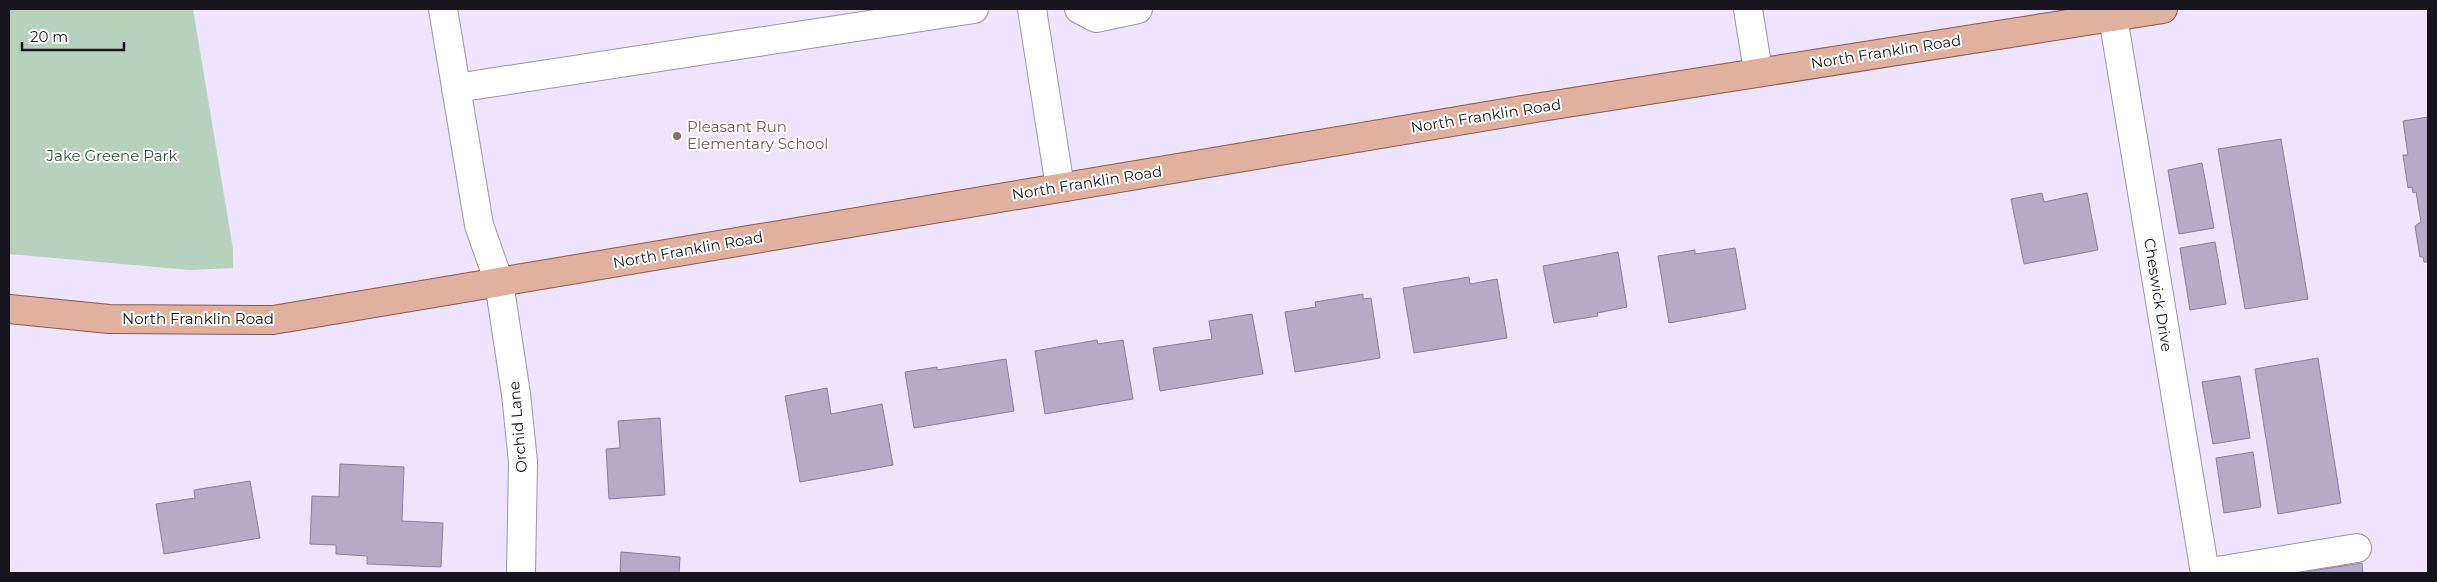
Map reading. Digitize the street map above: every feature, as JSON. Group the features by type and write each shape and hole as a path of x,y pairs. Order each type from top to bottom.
{"main road":[{"name":"North Franklin Road","path":"9,309 109,319 273,320 1758,71 2163,9"}],"street":[{"name":"Orchid Lane","path":"443,9 479,225 499,282 523,462 521,573"},
{"path":"456,88 974,9"},
{"path":"1032,9 1060,187"},
{"path":"1079,9 1096,18 1138,9"},
{"path":"1748,9 1758,71"},
{"name":"Cheswick Drive","path":"2113,17 2205,573 2357,548"}],"green space":[{"name":"Jake Greene Park","path":"9,9 193,9 233,249 233,268 190,270 9,254"}],"building":[{"path":"2428,117 2428,262 2424,262 2423,257 2420,257 2415,226 2421,222 2416,192 2413,193 2412,187 2408,188 2403,155 2408,155 2403,121"},
{"path":"2281,139 2308,299 2245,309 2218,149"},
{"path":"2202,163 2214,228 2179,234 2168,170"},
{"path":"2042,193 2044,202 2087,193 2098,250 2024,264 2011,199"},
{"path":"2215,242 2226,304 2190,310 2180,248"},
{"path":"1735,248 1746,309 1669,323 1658,256 1695,250 1695,254"},
{"path":"1618,252 1627,307 1597,313 1598,316 1554,323 1543,266"},
{"path":"1469,277 1470,284 1497,279 1507,338 1414,353 1403,288"},
{"path":"1363,294 1363,299 1371,298 1380,358 1295,372 1285,312 1316,307 1315,302"},
{"path":"1252,314 1263,374 1160,391 1153,348 1212,339 1209,321"},
{"path":"1097,340 1098,344 1123,340 1133,399 1045,414 1035,351"},
{"path":"2318,358 2341,503 2278,514 2255,369"},
{"path":"1006,359 1014,411 914,428 905,372 937,367 937,370"},
{"path":"2240,376 2250,438 2213,444 2202,382"},
{"path":"827,388 831,414 882,404 893,465 800,482 785,396"},
{"path":"660,418 665,495 609,499 606,449 620,448 618,421"},
{"path":"2253,452 2261,507 2224,513 2216,458"},
{"path":"340,464 404,467 402,521 443,523 441,567 367,564 367,556 336,554 336,545 310,544 312,496 339,497"},
{"path":"250,481 260,538 164,554 156,504 195,498 194,490"},
{"path":"621,552 680,557 679,573 620,573"},
{"path":"2362,563 2363,573 2305,573 2305,572"}],"place":[{"name":"Pleasant Run Elementary School","path":"677,136"}]}
